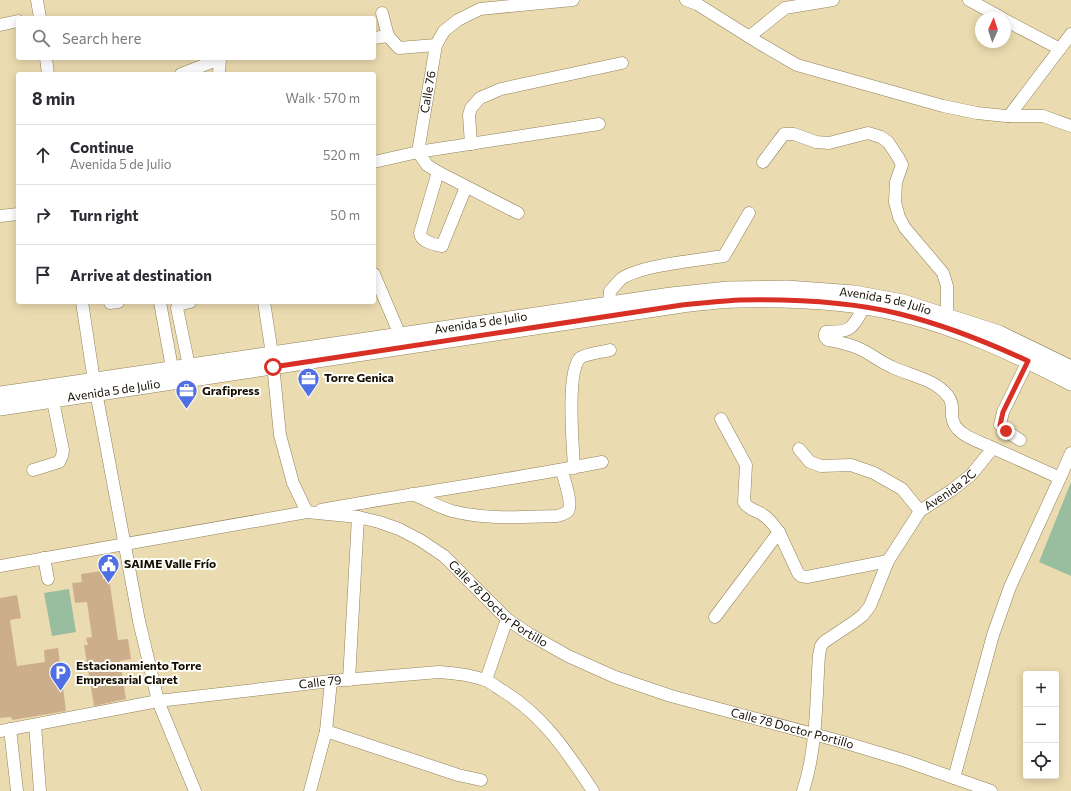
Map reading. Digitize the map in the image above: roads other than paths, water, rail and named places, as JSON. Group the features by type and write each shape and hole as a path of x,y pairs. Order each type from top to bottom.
{"main road":[{"name":"Avenida 5 de Julio","path":"0,408 53,401 172,368 273,360 400,335 671,295 728,289 787,288 861,294 903,302 999,333 1071,368"},
{"name":"Avenida 5 de Julio","path":"0,394 96,388 273,360 682,305 738,300 819,302 899,314 951,329 989,343 1071,383"}],"street":[{"path":"37,0 39,16"},
{"path":"479,5 573,0"},
{"path":"686,0 697,4 749,37 798,65 943,106 976,113 1009,116 1043,116 1071,126"},
{"path":"749,37 785,4 833,0"},
{"path":"968,0 991,12"},
{"name":"Calle 76","path":"418,152 436,46 444,31 479,5"},
{"path":"382,13 388,36 399,48 436,46"},
{"path":"0,25 16,22"},
{"path":"1011,23 1060,49"},
{"path":"1009,116 1071,34"},
{"path":"376,38 388,36"},
{"path":"46,60 48,72"},
{"path":"186,72 217,60"},
{"path":"219,72 220,60"},
{"path":"471,144 469,115 471,108 480,98 501,89 622,63"},
{"path":"376,162 418,152 599,124"},
{"path":"763,162 784,134 794,134 816,142 829,143 868,133 882,137 888,142 902,165 896,182 895,202 899,217 905,228 943,273 947,286 947,316"},
{"path":"418,152 427,165 438,172 518,212"},
{"path":"438,172 420,233 423,240 442,246 466,187"},
{"path":"610,305 610,291 622,279 644,269 724,256 749,213"},
{"path":"0,216 16,214"},
{"path":"376,279 400,335"},
{"path":"82,304 96,388 139,621 158,702 195,791"},
{"path":"160,304 172,368"},
{"path":"182,304 178,305 177,308 189,366"},
{"path":"264,304 273,360 280,435 293,483 306,512 574,468 602,462"},
{"path":"864,308 852,326 846,330 826,332 825,337 828,340 857,347 893,368 916,375 940,388 949,397 952,403 952,419 960,432 1060,478"},
{"path":"574,468 572,379 576,363 582,356 610,350"},
{"path":"1020,440 1000,425 1003,412 1028,361"},
{"path":"33,470 59,462 62,456 63,450 53,401"},
{"path":"721,419 746,465 744,502 749,508 762,514 779,532 798,573 807,577 888,561"},
{"name":"Avenida 2C","path":"803,791 808,775 814,734 819,655 821,646 830,637 863,615 870,606 888,561 920,511 952,490 971,475 993,448"},
{"path":"799,449 810,462 821,466 851,465 874,472 902,489 920,511"},
{"path":"954,778 995,629 1010,586 1071,453"},
{"path":"411,494 450,510 469,515 493,518 557,516 568,512 570,507 562,470"},
{"name":"Calle 78 Doctor Portillo","path":"0,566 306,512 358,517 399,529 420,540 444,556 507,619 529,634 568,656 615,677 671,696 906,760 990,791"},
{"path":"349,680 358,517"},
{"path":"715,617 779,532"},
{"path":"44,558 48,579"},
{"path":"486,680 507,619"},
{"name":"Calle 79","path":"5,730 158,702 331,681 439,672 486,680 509,694 532,711 548,728 569,755 593,791"},
{"path":"310,791 326,731 331,681"},
{"path":"35,725 40,791"},
{"path":"5,730 17,791"},
{"path":"326,731 458,775 481,780"}],"place":[{"name":"Torre Genica","path":"308,398"},
{"name":"Grafipress","path":"186,410"},
{"name":"SAIME Valle Frío","path":"109,584"},
{"name":"Estacionamiento Torre Empresarial Claret","path":"61,692"}]}
